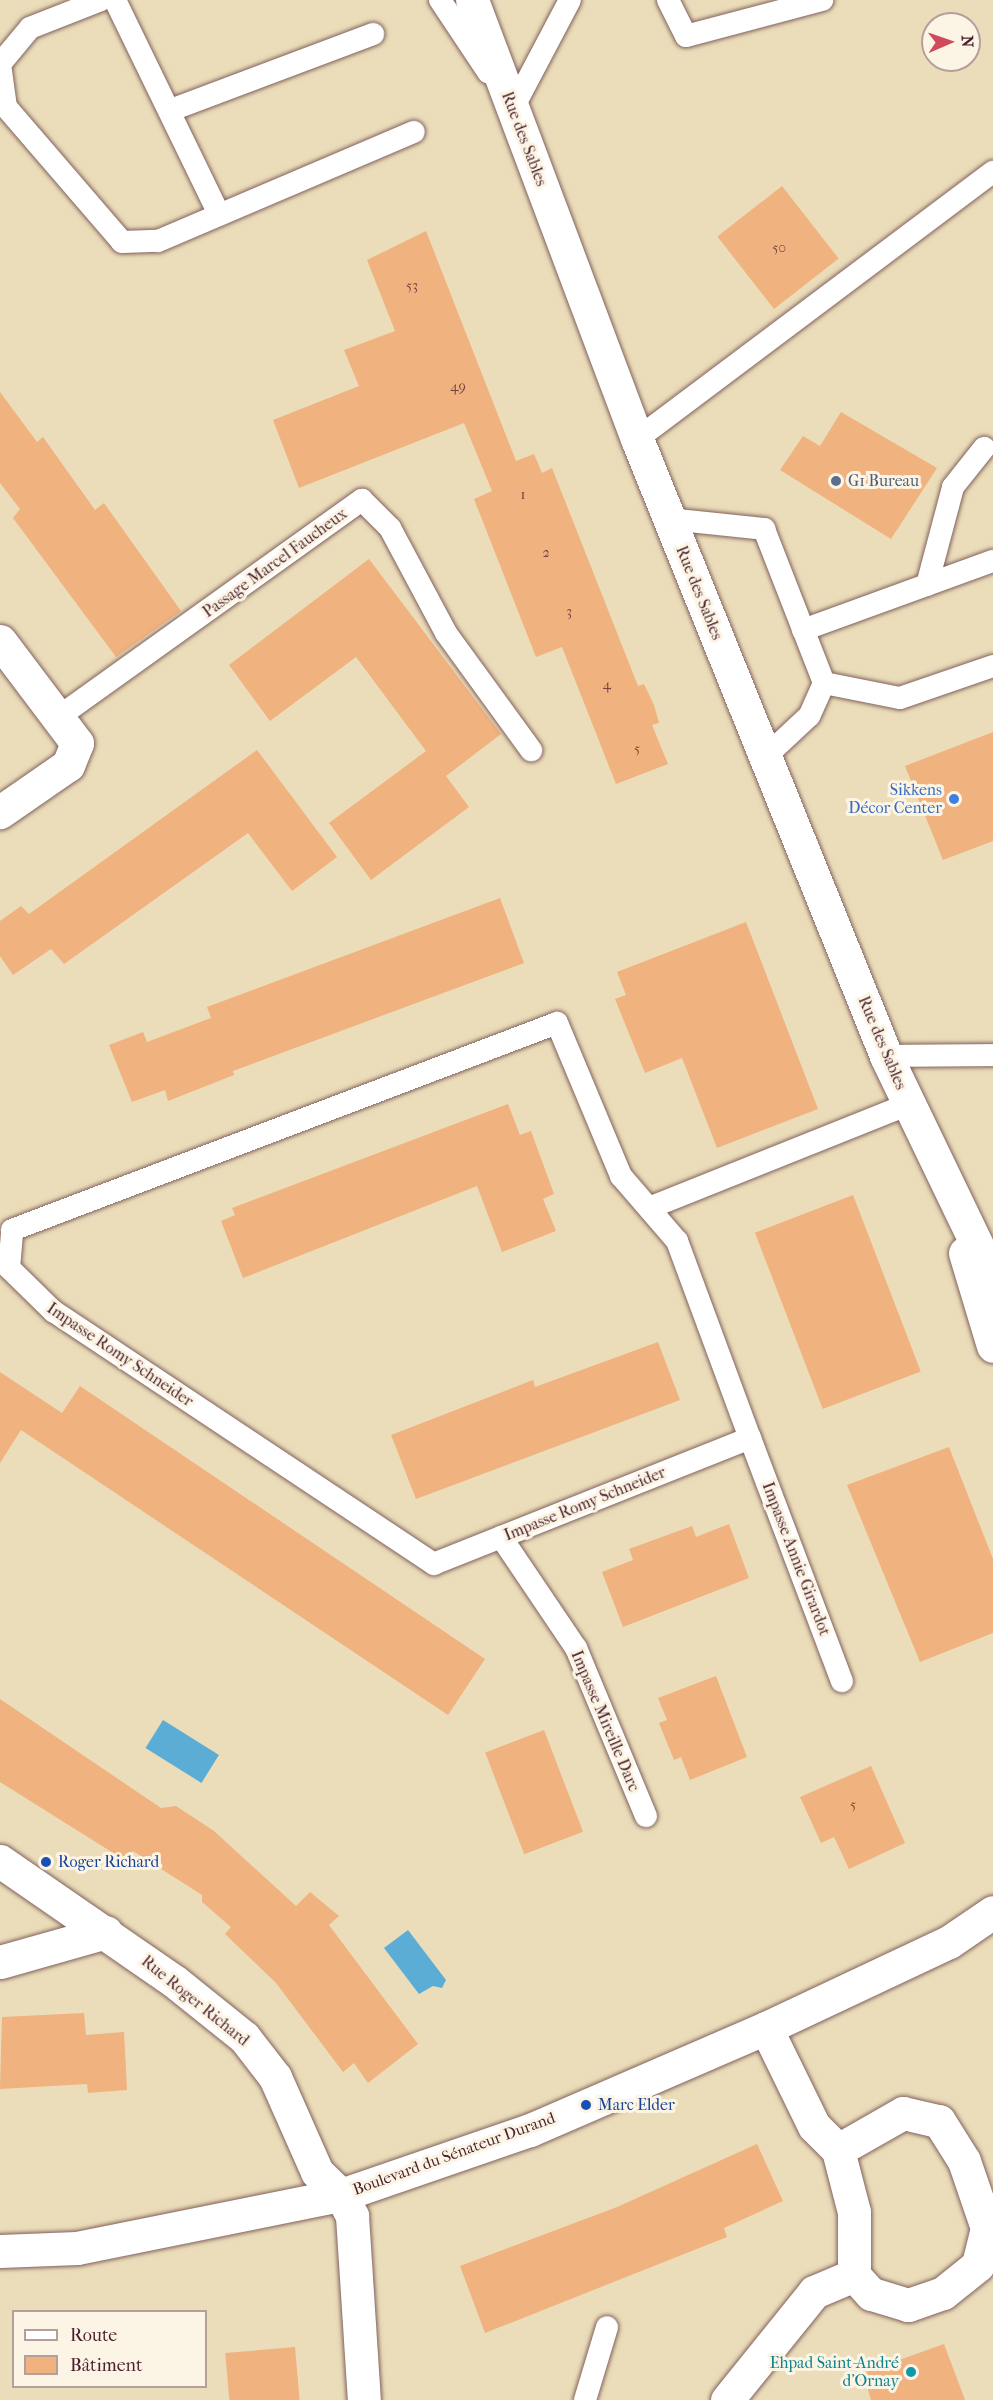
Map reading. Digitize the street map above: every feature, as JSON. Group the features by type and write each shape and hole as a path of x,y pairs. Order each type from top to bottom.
{"street":[{"name":"Rue des Sables","path":"472,0 637,439 886,1056 993,1278"},
{"path":"0,641 77,743 68,765 0,812"},
{"name":"Rue des Sables","path":"944,1179 993,1346"},
{"name":"Rue Roger Richard","path":"0,1861 106,1932 244,2037 275,2077 317,2172 341,2195 352,2216 364,2400"},
{"name":"Boulevard du Sénateur Durand","path":"949,1942 993,1912"},
{"name":"Boulevard du Sénateur Durand","path":"0,2251 77,2248 341,2195 530,2130 766,2028 949,1942 993,1929"},
{"path":"0,1962 106,1932"},
{"path":"766,2028 814,2126 838,2150 854,2212 854,2275 871,2294 908,2305 943,2293 978,2265 987,2228 964,2161 939,2121 903,2113 838,2150"},
{"path":"727,2400 814,2292 854,2275"}],"lane":[{"path":"101,0 30,28 0,64 6,107 122,242 158,241 218,212 414,132"},
{"path":"115,0 171,111 218,212"},
{"path":"441,0 513,108 570,0"},
{"path":"668,0 686,36 822,0"},
{"path":"171,111 373,34"},
{"path":"637,439 993,172"},
{"path":"927,585 953,487 984,448"},
{"name":"Passage Marcel Faucheux","path":"57,718 362,500 390,528 446,633 531,750"},
{"path":"669,519 764,530 824,683 809,716 765,757"},
{"path":"803,630 993,561"},
{"path":"824,683 900,698 993,666"},
{"name":"Impasse Romy Schneider","path":"557,1023 621,1176 676,1241 750,1438 434,1564 54,1312 9,1268 12,1230 557,1023"},
{"path":"886,1056 993,1055"},
{"path":"649,1208 909,1104"},
{"name":"Impasse Annie Girardot","path":"750,1438 842,1681"},
{"name":"Impasse Mireille Darc","path":"501,1537 576,1648 646,1816"},
{"path":"585,2400 607,2327"}],"water":[{"path":"163,1720 219,1755 201,1783 146,1748"},
{"path":"408,1930 446,1980 442,1988 433,1986 419,1994 384,1948"}],"building":[{"path":"782,186 839,258 774,309 717,236"},
{"path":"426,231 516,461 534,454 542,473 552,468 638,686 644,684 654,705 659,723 652,725 668,764 616,784 562,647 536,657 474,499 492,491 464,423 299,488 273,420 359,386 344,350 395,331 367,260"},
{"path":"0,392 37,442 43,437 95,510 104,503 181,611 116,657 13,518 20,509 0,483"},
{"path":"841,412 937,468 891,539 780,470 803,436 820,446"},
{"path":"369,559 501,734 446,776 469,807 371,880 329,823 426,751 356,657 270,721 229,665"},
{"path":"993,732 993,841 943,860 905,766"},
{"path":"257,750 337,857 292,891 248,833 64,964 51,949 13,975 0,956 0,921 21,906 29,914"},
{"path":"500,898 524,963 233,1071 234,1075 168,1101 165,1090 132,1102 109,1045 143,1032 147,1042 211,1018 207,1007"},
{"path":"746,922 818,1109 717,1148 682,1058 645,1073 615,999 626,995 617,972"},
{"path":"508,1104 520,1135 531,1131 554,1194 543,1199 556,1231 502,1252 477,1186 243,1278 221,1221 235,1215 232,1208"},
{"path":"853,1195 921,1371 823,1409 755,1233"},
{"path":"658,1342 680,1400 416,1499 391,1435 533,1380 535,1387"},
{"path":"0,1372 62,1413 80,1386 485,1659 448,1715 21,1430 0,1463"},
{"path":"949,1447 993,1559 993,1633 920,1662 847,1485"},
{"path":"729,1524 749,1578 623,1627 602,1572 633,1560 629,1549 692,1526 696,1537"},
{"path":"716,1676 747,1757 690,1780 681,1757 674,1760 659,1723 667,1720 658,1698"},
{"path":"0,1699 161,1808 176,1806 214,1831 296,1906 310,1892 339,1916 329,1925 418,2044 368,2083 354,2063 343,2072 276,1983 225,1934 231,1927 202,1902 202,1895 133,1851 126,1861 0,1782"},
{"path":"544,1730 583,1832 524,1854 485,1753"},
{"path":"871,1766 905,1843 849,1869 834,1837 821,1843 800,1797"},
{"path":"84,2013 86,2035 124,2032 127,2090 88,2093 87,2084 0,2089 2,2017"},
{"path":"757,2144 783,2201 724,2228 727,2237 485,2333 460,2266 617,2207"},
{"name":"Ehpad Saint-André d'Ornay","path":"944,2344 965,2400 871,2400 863,2373"},
{"path":"295,2347 300,2400 229,2400 225,2353"}],"place":[{"name":"G1 Bureau","path":"836,481"},
{"name":"Sikkens Décor Center","path":"954,799"},
{"name":"Roger Richard","path":"46,1862"},
{"name":"Marc Elder","path":"586,2105"},
{"name":"Ehpad Saint-André d'Ornay","path":"911,2372"}]}
